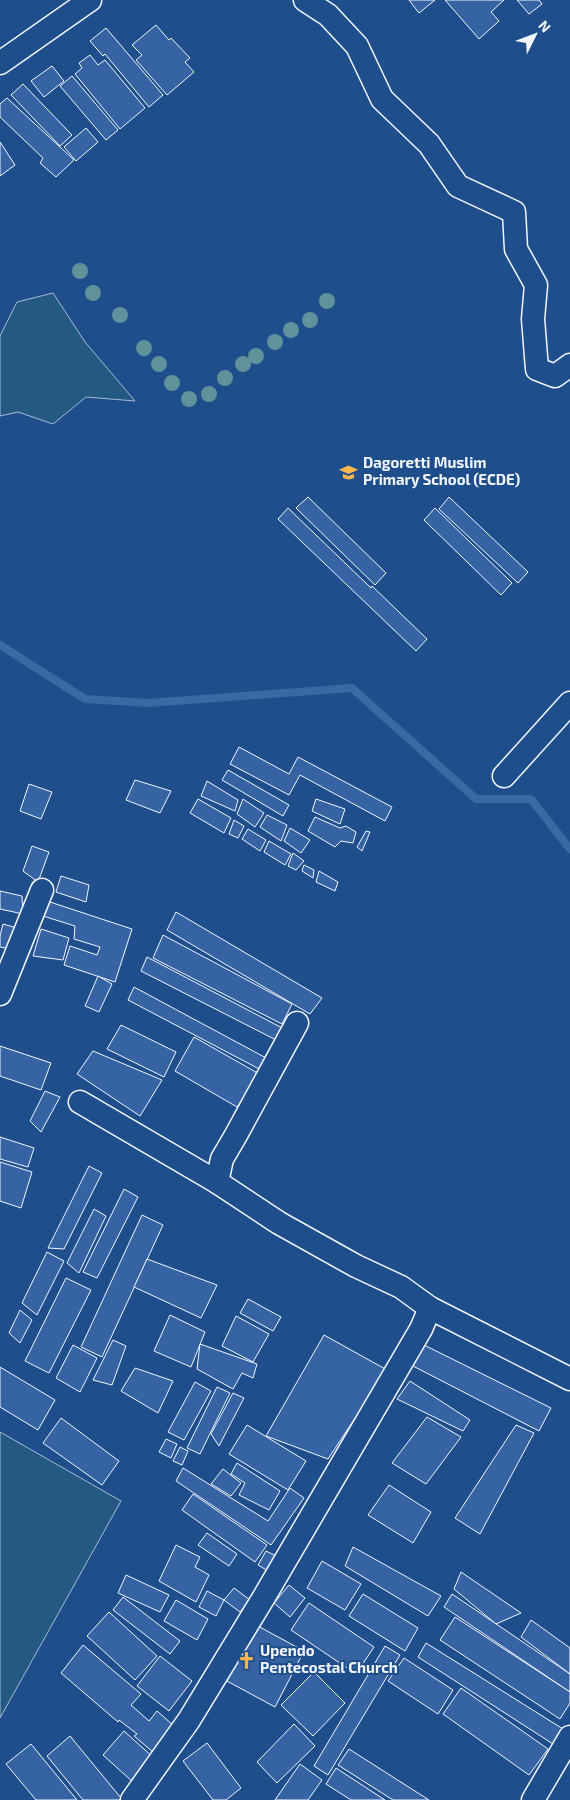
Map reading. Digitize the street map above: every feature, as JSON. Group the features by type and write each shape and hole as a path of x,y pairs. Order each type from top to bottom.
{"street":[{"path":"0,63 90,0"},
{"path":"305,0 328,15 357,46 382,99 429,144 458,186 514,212 516,249 536,285 533,319 537,369 555,376 570,365"},
{"path":"504,776 570,703"},
{"path":"0,994 42,890"},
{"path":"217,1182 222,1158 297,1022"},
{"path":"80,1102 217,1182 279,1223 356,1266 401,1287 430,1308 570,1379"},
{"path":"132,1800 189,1720 264,1597 416,1338 430,1308"},
{"path":"533,1800 570,1737"}],"shaded area":[{"path":"53,293 85,342 135,401 86,397 53,424 18,412 0,416 0,336 17,302"},
{"path":"0,1432 121,1501 0,1718"}],"building":[{"path":"409,0 435,0 419,13"},
{"path":"445,0 504,0 491,12 499,21 479,39"},
{"path":"517,0 539,0 542,4 529,14"},
{"path":"156,25 169,40 171,38 190,58 185,62 194,72 167,95 136,60 142,55 132,45"},
{"path":"106,28 163,95 149,107 105,54 103,56 90,41"},
{"path":"90,55 98,65 105,60 145,108 120,129 75,74 82,68 79,63"},
{"path":"52,66 64,81 44,97 31,81"},
{"path":"72,76 118,130 106,140 60,86"},
{"path":"23,84 72,135 60,146 11,95"},
{"path":"7,98 74,160 56,177 40,163 43,158 0,117 0,104"},
{"path":"86,128 98,142 76,161 64,147"},
{"path":"0,142 15,165 0,176"},
{"path":"308,497 386,573 375,585 296,508"},
{"path":"449,497 528,572 518,583 439,509"},
{"path":"288,508 427,639 416,651 278,519"},
{"path":"435,508 512,583 501,595 424,520"},
{"path":"239,747 289,774 298,757 392,807 385,821 300,775 289,795 230,764"},
{"path":"228,770 289,805 283,816 222,780"},
{"path":"135,780 171,791 160,813 126,800"},
{"path":"207,781 238,800 235,811 201,796"},
{"path":"29,784 52,792 41,819 20,811"},
{"path":"198,799 231,818 224,833 190,813"},
{"path":"243,799 264,813 255,827 237,814"},
{"path":"316,799 345,809 340,824 312,811"},
{"path":"267,815 287,825 281,841 260,827"},
{"path":"315,817 340,828 346,826 356,832 353,843 341,841 335,847 308,831"},
{"path":"234,820 244,826 238,838 229,834"},
{"path":"290,828 310,840 301,853 284,841"},
{"path":"248,829 266,840 260,851 242,839"},
{"path":"366,831 370,832 362,851 357,847"},
{"path":"269,841 291,854 285,865 264,852"},
{"path":"32,846 49,852 38,882 23,871"},
{"path":"293,853 304,861 296,870 288,866"},
{"path":"304,865 314,870 313,878 302,871"},
{"path":"319,871 338,882 335,891 316,882"},
{"path":"61,876 89,885 86,902 56,892"},
{"path":"0,891 22,896 23,914 0,909"},
{"path":"47,901 132,929 115,982 64,965 70,946 97,955 100,947 74,939 75,926 43,916"},
{"path":"176,912 322,998 310,1014 167,930"},
{"path":"3,924 17,928 11,949 0,947"},
{"path":"41,929 69,938 63,960 33,956"},
{"path":"163,935 292,1004 282,1024 153,958"},
{"path":"147,957 286,1030 280,1042 141,971"},
{"path":"98,976 112,984 99,1012 85,1006"},
{"path":"134,987 268,1059 263,1071 128,1000"},
{"path":"121,1025 176,1052 164,1077 107,1049"},
{"path":"194,1037 261,1075 237,1107 175,1071"},
{"path":"0,1046 51,1063 41,1090 0,1076"},
{"path":"93,1051 162,1080 140,1116 77,1074"},
{"path":"45,1091 60,1097 41,1132 30,1121"},
{"path":"0,1137 34,1148 28,1167 0,1159"},
{"path":"0,1162 32,1172 21,1208 0,1201"},
{"path":"89,1166 102,1173 64,1249 48,1248"},
{"path":"124,1189 138,1197 97,1278 83,1272"},
{"path":"94,1209 106,1216 79,1273 67,1263"},
{"path":"142,1215 163,1225 102,1357 81,1347"},
{"path":"47,1252 64,1261 37,1315 22,1303"},
{"path":"147,1259 217,1285 201,1318 134,1287"},
{"path":"66,1278 91,1290 49,1373 25,1361"},
{"path":"248,1299 281,1317 273,1331 240,1313"},
{"path":"20,1310 32,1320 20,1343 9,1333"},
{"path":"170,1315 205,1332 191,1367 154,1351"},
{"path":"236,1316 269,1334 253,1362 222,1346"},
{"path":"324,1335 387,1370 328,1459 266,1436"},
{"path":"113,1340 126,1346 112,1385 93,1380"},
{"path":"200,1344 257,1364 253,1378 242,1373 233,1389 197,1369"},
{"path":"73,1345 97,1358 80,1392 56,1378"},
{"path":"424,1345 551,1408 539,1431 413,1366"},
{"path":"0,1367 55,1400 38,1430 0,1407"},
{"path":"135,1368 173,1381 158,1413 121,1391"},
{"path":"410,1381 470,1420 463,1431 397,1399"},
{"path":"195,1382 211,1391 184,1440 168,1432"},
{"path":"217,1387 230,1393 200,1454 187,1448"},
{"path":"233,1393 244,1398 219,1446 211,1434"},
{"path":"427,1417 461,1437 426,1484 392,1463"},
{"path":"61,1418 119,1461 102,1485 43,1443"},
{"path":"247,1425 306,1461 288,1490 229,1454"},
{"path":"516,1425 534,1433 480,1534 455,1518"},
{"path":"166,1439 177,1444 171,1458 159,1452"},
{"path":"180,1447 188,1451 182,1465 173,1461"},
{"path":"237,1463 280,1491 269,1510 239,1495 245,1483 231,1474"},
{"path":"183,1468 268,1521 290,1488 304,1498 271,1545 176,1481"},
{"path":"223,1469 241,1483 231,1496 211,1484"},
{"path":"389,1485 431,1512 413,1543 368,1515"},
{"path":"193,1494 267,1545 255,1562 182,1510"},
{"path":"207,1533 237,1554 229,1566 198,1545"},
{"path":"176,1545 200,1557 195,1567 209,1575 196,1602 159,1581"},
{"path":"353,1547 441,1596 428,1616 345,1566"},
{"path":"266,1551 276,1556 268,1571 258,1565"},
{"path":"322,1561 361,1584 345,1610 307,1588"},
{"path":"461,1572 521,1613 496,1624 454,1589"},
{"path":"126,1575 169,1595 160,1612 118,1593"},
{"path":"289,1585 305,1598 290,1617 274,1603"},
{"path":"234,1588 250,1600 240,1612 224,1600"},
{"path":"207,1591 224,1600 216,1616 199,1607"},
{"path":"363,1594 418,1628 405,1651 349,1616"},
{"path":"452,1594 570,1674 570,1692 444,1607"},
{"path":"123,1597 180,1641 170,1654 113,1610"},
{"path":"176,1600 208,1619 197,1640 164,1621"},
{"path":"309,1603 374,1647 356,1674 291,1630"},
{"path":"109,1612 157,1656 135,1680 87,1636"},
{"path":"455,1617 570,1692 570,1703 560,1719 440,1640"},
{"path":"531,1620 570,1648 570,1674 521,1637"},
{"path":"256,1625 304,1651 275,1707 227,1681"},
{"path":"426,1643 563,1729 553,1744 418,1657"},
{"path":"83,1645 141,1694 131,1705 149,1721 157,1711 174,1726 153,1752 134,1736 137,1734 119,1720 118,1722 61,1673"},
{"path":"385,1646 400,1655 328,1775 314,1766"},
{"path":"160,1656 192,1681 169,1711 137,1686"},
{"path":"404,1658 453,1690 438,1714 388,1681"},
{"path":"314,1672 345,1703 313,1736 281,1705"},
{"path":"461,1688 548,1749 529,1775 443,1714"},
{"path":"294,1724 315,1746 277,1783 257,1762"},
{"path":"124,1731 155,1759 134,1783 103,1755"},
{"path":"70,1736 121,1798 119,1800 83,1800 47,1756"},
{"path":"207,1743 241,1788 226,1800 213,1800 183,1761"},
{"path":"31,1744 77,1800 36,1800 6,1764"},
{"path":"349,1749 429,1800 393,1800 338,1765"},
{"path":"300,1764 322,1780 308,1800 275,1800"},
{"path":"336,1768 385,1800 351,1800 326,1784"}],"waterway":[{"path":"0,645 85,699 149,703 352,688 476,799 531,799 570,849"}],"place":[{"name":"Dagoretti Muslim Primary School (ECDE)","path":"349,472"},
{"name":"Upendo Pentecostal Church","path":"246,1660"}]}
